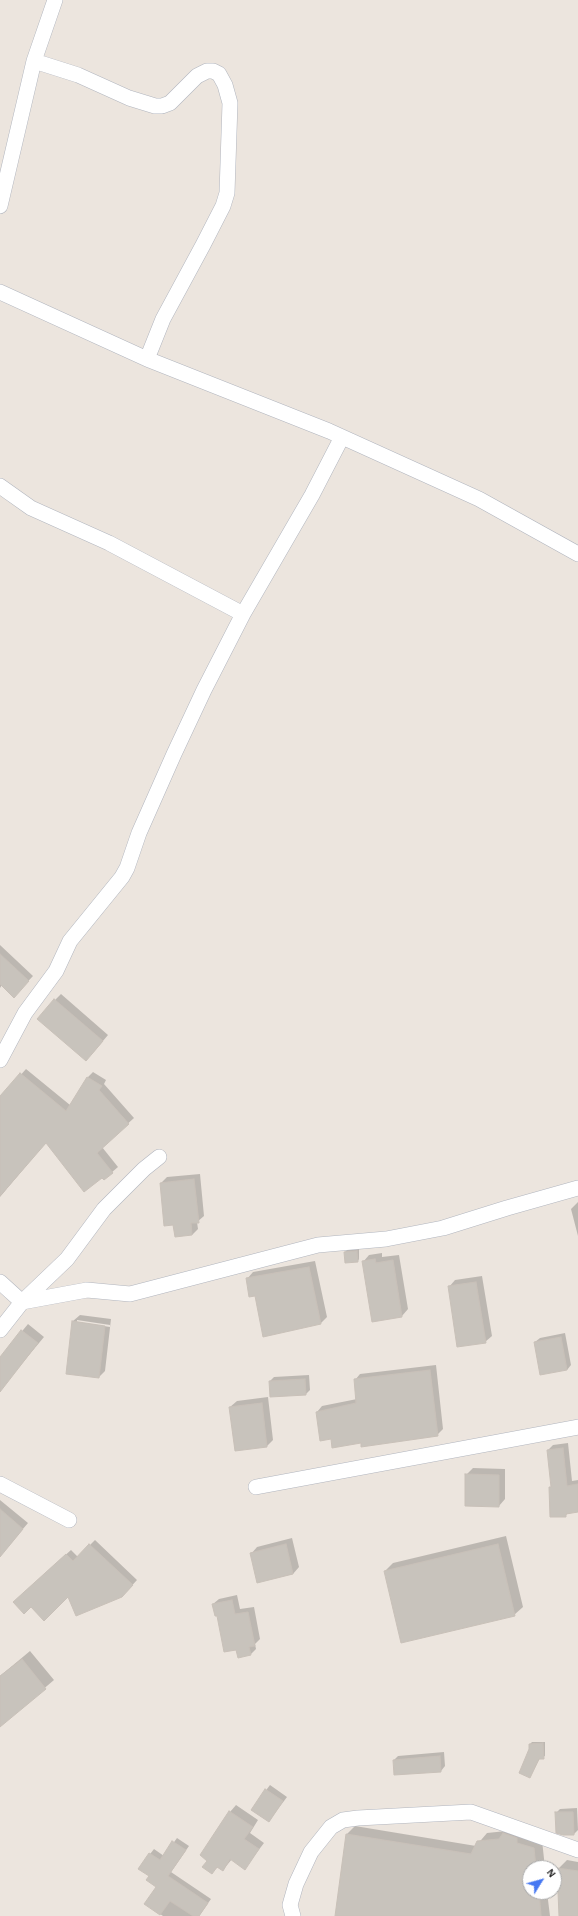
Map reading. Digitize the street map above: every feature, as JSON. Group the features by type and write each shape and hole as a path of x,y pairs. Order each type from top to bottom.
{"street":[{"path":"0,206 34,61 54,0"},
{"path":"34,61 78,74 129,98 155,106 162,106 170,103 197,76 207,71 213,71 219,74 225,85 230,103 227,193 206,238 163,318 147,359"},
{"path":"0,292 147,359 342,437 479,499 578,554"},
{"path":"0,1060 25,1013 56,971 74,935 122,877 127,868 139,833 204,690 244,614 312,495 342,437"},
{"path":"0,486 31,508 108,543 244,614"},
{"path":"0,1330 22,1302 67,1259 104,1208 144,1169 159,1157"},
{"path":"22,1302 87,1290 130,1294 318,1245 386,1239 443,1228 578,1188"},
{"path":"0,1282 22,1302"},
{"path":"256,1487 578,1427"},
{"path":"0,1484 69,1520"},
{"path":"293,1916 290,1905 296,1884 311,1852 331,1827 344,1820 471,1812 578,1850"}],"building":[{"path":"0,954 29,981 14,998 0,984"},
{"path":"54,999 103,1041 86,1061 37,1019"},
{"path":"20,1073 66,1111 87,1077 102,1086 99,1090 129,1124 97,1153 113,1173 104,1180 102,1178 84,1192 46,1143 0,1196 0,1096"},
{"path":"194,1179 199,1223 191,1223 192,1235 175,1237 173,1225 164,1226 160,1183"},
{"path":"357,1251 358,1262 345,1263 344,1252"},
{"path":"375,1259 376,1263 393,1260 402,1317 372,1322 362,1261"},
{"path":"309,1267 321,1324 263,1337 255,1296 249,1297 246,1278"},
{"path":"476,1282 486,1343 457,1347 448,1286"},
{"path":"72,1321 105,1326 99,1378 66,1374"},
{"path":"21,1330 38,1343 0,1392 0,1357"},
{"path":"561,1337 567,1370 540,1375 534,1342"},
{"path":"430,1370 438,1436 361,1447 361,1443 332,1448 331,1439 320,1441 316,1412 356,1403 354,1379"},
{"path":"305,1379 306,1395 270,1397 269,1381"},
{"path":"262,1403 267,1447 235,1451 229,1407"},
{"path":"563,1448 567,1486 578,1484 578,1512 566,1514 566,1517 550,1517 549,1487 551,1487 547,1450"},
{"path":"465,1474 499,1475 499,1507 465,1506"},
{"path":"0,1509 23,1529 0,1557"},
{"path":"89,1544 133,1585 122,1597 76,1616 68,1597 44,1621 31,1607 24,1614 13,1602 66,1554 73,1561"},
{"path":"286,1544 293,1574 257,1583 250,1553"},
{"path":"498,1544 515,1616 401,1643 384,1571"},
{"path":"232,1600 235,1614 248,1612 255,1646 249,1647 251,1655 238,1658 236,1650 224,1652 217,1616 215,1616 212,1604"},
{"path":"22,1659 46,1689 0,1727 0,1676"},
{"path":"543,1743 544,1759 539,1759 530,1778 519,1773 529,1749 529,1744"},
{"path":"440,1756 441,1772 394,1775 393,1760"},
{"path":"265,1789 283,1801 269,1822 251,1810"},
{"path":"229,1811 253,1827 244,1839 259,1849 245,1870 230,1859 223,1871 217,1867 212,1874 202,1867 207,1861 200,1855"},
{"path":"555,1812 573,1812 574,1835 563,1835 556,1833"},
{"path":"503,1833 517,1838 517,1843 534,1848 535,1860 522,1860 522,1900 540,1900 541,1916 335,1916 346,1834 471,1854 477,1841 499,1839"},
{"path":"172,1841 186,1850 168,1876 208,1903 199,1916 193,1916 170,1901 160,1915 144,1904 156,1887 146,1880 149,1876 138,1869 149,1853 160,1860"},
{"path":"562,1869 578,1871 578,1916 559,1916 558,1900 562,1900"}]}
